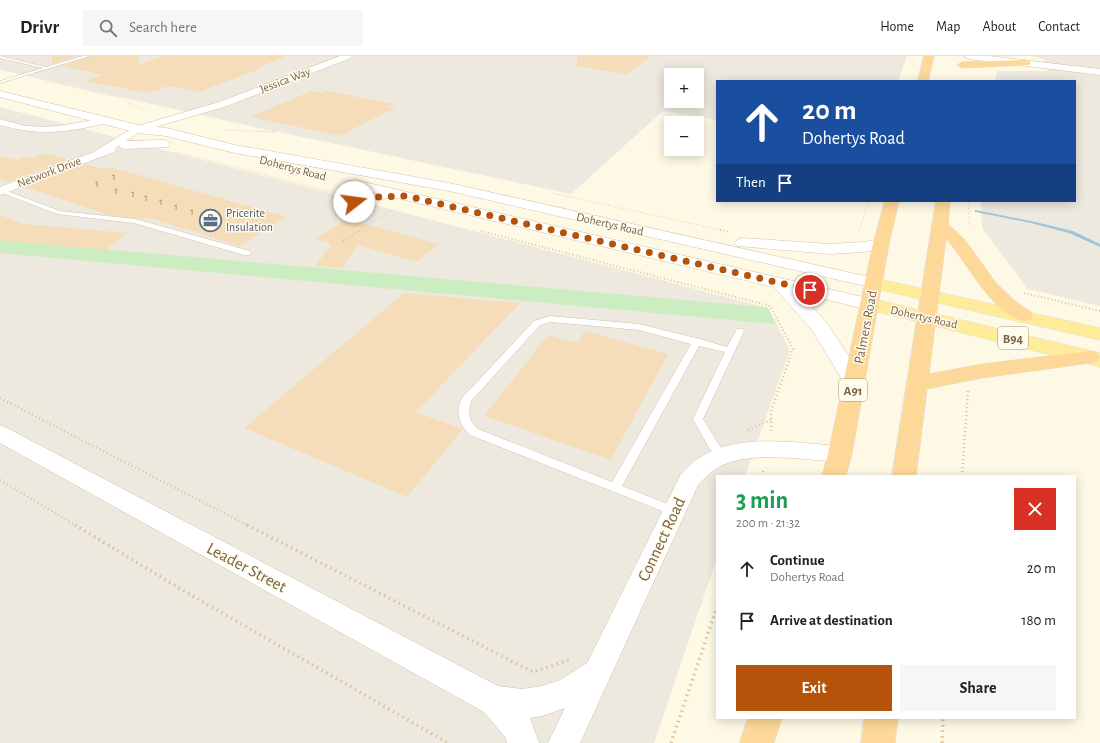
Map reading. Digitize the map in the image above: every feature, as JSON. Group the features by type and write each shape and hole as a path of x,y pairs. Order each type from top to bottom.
{"highway":[{"path":"923,80 929,56"},
{"path":"961,76 965,59 1026,63"},
{"name":"Palmers Road","path":"837,465 869,304 892,202"},
{"path":"904,475 925,317 943,202"},
{"path":"939,224 959,243 990,287 1008,305 1024,316"},
{"path":"916,384 982,371 1095,358"},
{"path":"757,743 765,719"},
{"path":"878,743 881,719"}],"main road":[{"name":"Dohertys Road","path":"0,94 138,129 166,132 235,149 449,187 1100,334"},
{"name":"Dohertys Road","path":"47,106 150,119 166,132"},
{"path":"125,145 156,144 188,146 260,160"},
{"name":"Dohertys Road","path":"235,149 260,160 348,183 1095,358"},
{"path":"670,238 834,249 866,247 882,244"},
{"path":"781,284 820,327 854,383"}],"street":[{"name":"Jessica Way","path":"138,129 150,119 223,104 348,56"},
{"path":"965,59 991,58 1100,72"},
{"name":"Jessica Way","path":"166,132 214,110 223,104"},
{"name":"Dohertys Road","path":"0,122 21,128 60,128 102,121"},
{"name":"Network Drive","path":"99,153 138,129"},
{"name":"Network Drive","path":"1,191 99,153 166,132"},
{"name":"Leader Street","path":"0,433 495,701 519,730 523,743"},
{"name":"Connect Road","path":"564,743 586,666 674,511 689,480 712,460 718,450 771,450 837,465"},
{"name":"Leader Street","path":"495,701 523,704 546,700 574,690 586,666"}],"lane":[{"path":"0,82 88,56"},
{"path":"0,57 46,68"},
{"path":"1,191 59,213 135,221 247,253"},
{"path":"674,511 474,432 464,423 463,412 466,400 537,323 550,319 639,327 730,351"},
{"path":"718,450 698,420 740,331"},
{"path":"614,487 697,342"}],"path":[{"path":"45,80 121,98 150,119"},
{"path":"224,130 275,132"},
{"path":"858,235 869,202"},
{"path":"343,241 393,208"},
{"path":"1023,293 1100,311"},
{"path":"762,475 771,450 772,411 793,349 770,306"},
{"path":"962,475 968,391 974,389"},
{"path":"0,398 532,672 586,666"},
{"path":"718,450 771,420"},
{"path":"0,480 179,588 448,743"},
{"path":"671,743 716,610"},
{"path":"942,743 943,719"}],"shaded area":[{"path":"0,56 907,56 898,80 716,80 716,120 704,118 704,116 693,116 663,111 571,194 227,121 0,70"},
{"path":"1031,56 1100,56 1100,306 1028,289 982,228 981,202 1076,202 1076,80 995,80 997,71 1047,71 1044,59"},
{"path":"0,107 768,308 790,350 745,475 716,475 716,561 654,743 0,743"}],"green space":[{"path":"0,240 764,307 768,308 776,324 0,253"}],"building":[{"path":"52,56 78,56 52,64"},
{"path":"91,56 139,56 140,64 164,56 283,56 283,58 256,68 260,69 199,92 169,86 147,93 85,81 103,75 62,66"},
{"path":"577,56 651,56 627,74 577,66"},
{"path":"311,91 321,93 327,91 395,104 389,107 395,108 340,136 250,117"},
{"path":"46,153 69,160 8,182 0,180 0,156 15,160 27,156 32,158"},
{"path":"86,164 103,169 110,167 287,217 239,246 147,217 143,220 108,215 24,187"},
{"path":"0,215 24,224 127,233 106,250 0,240"},
{"path":"347,219 439,244 416,262 358,245 342,268 315,266 332,244 315,239"},
{"path":"404,293 520,303 416,412 463,429 407,497 244,428"},
{"path":"585,331 668,354 611,460 484,416 548,335 576,343"}],"waterway":[{"path":"976,211 1071,232 1100,246"}],"place":[{"name":"Pricerite Insulation","path":"211,220"}],"route":[{"path":"354,202 376,197 406,196 810,290"}]}
